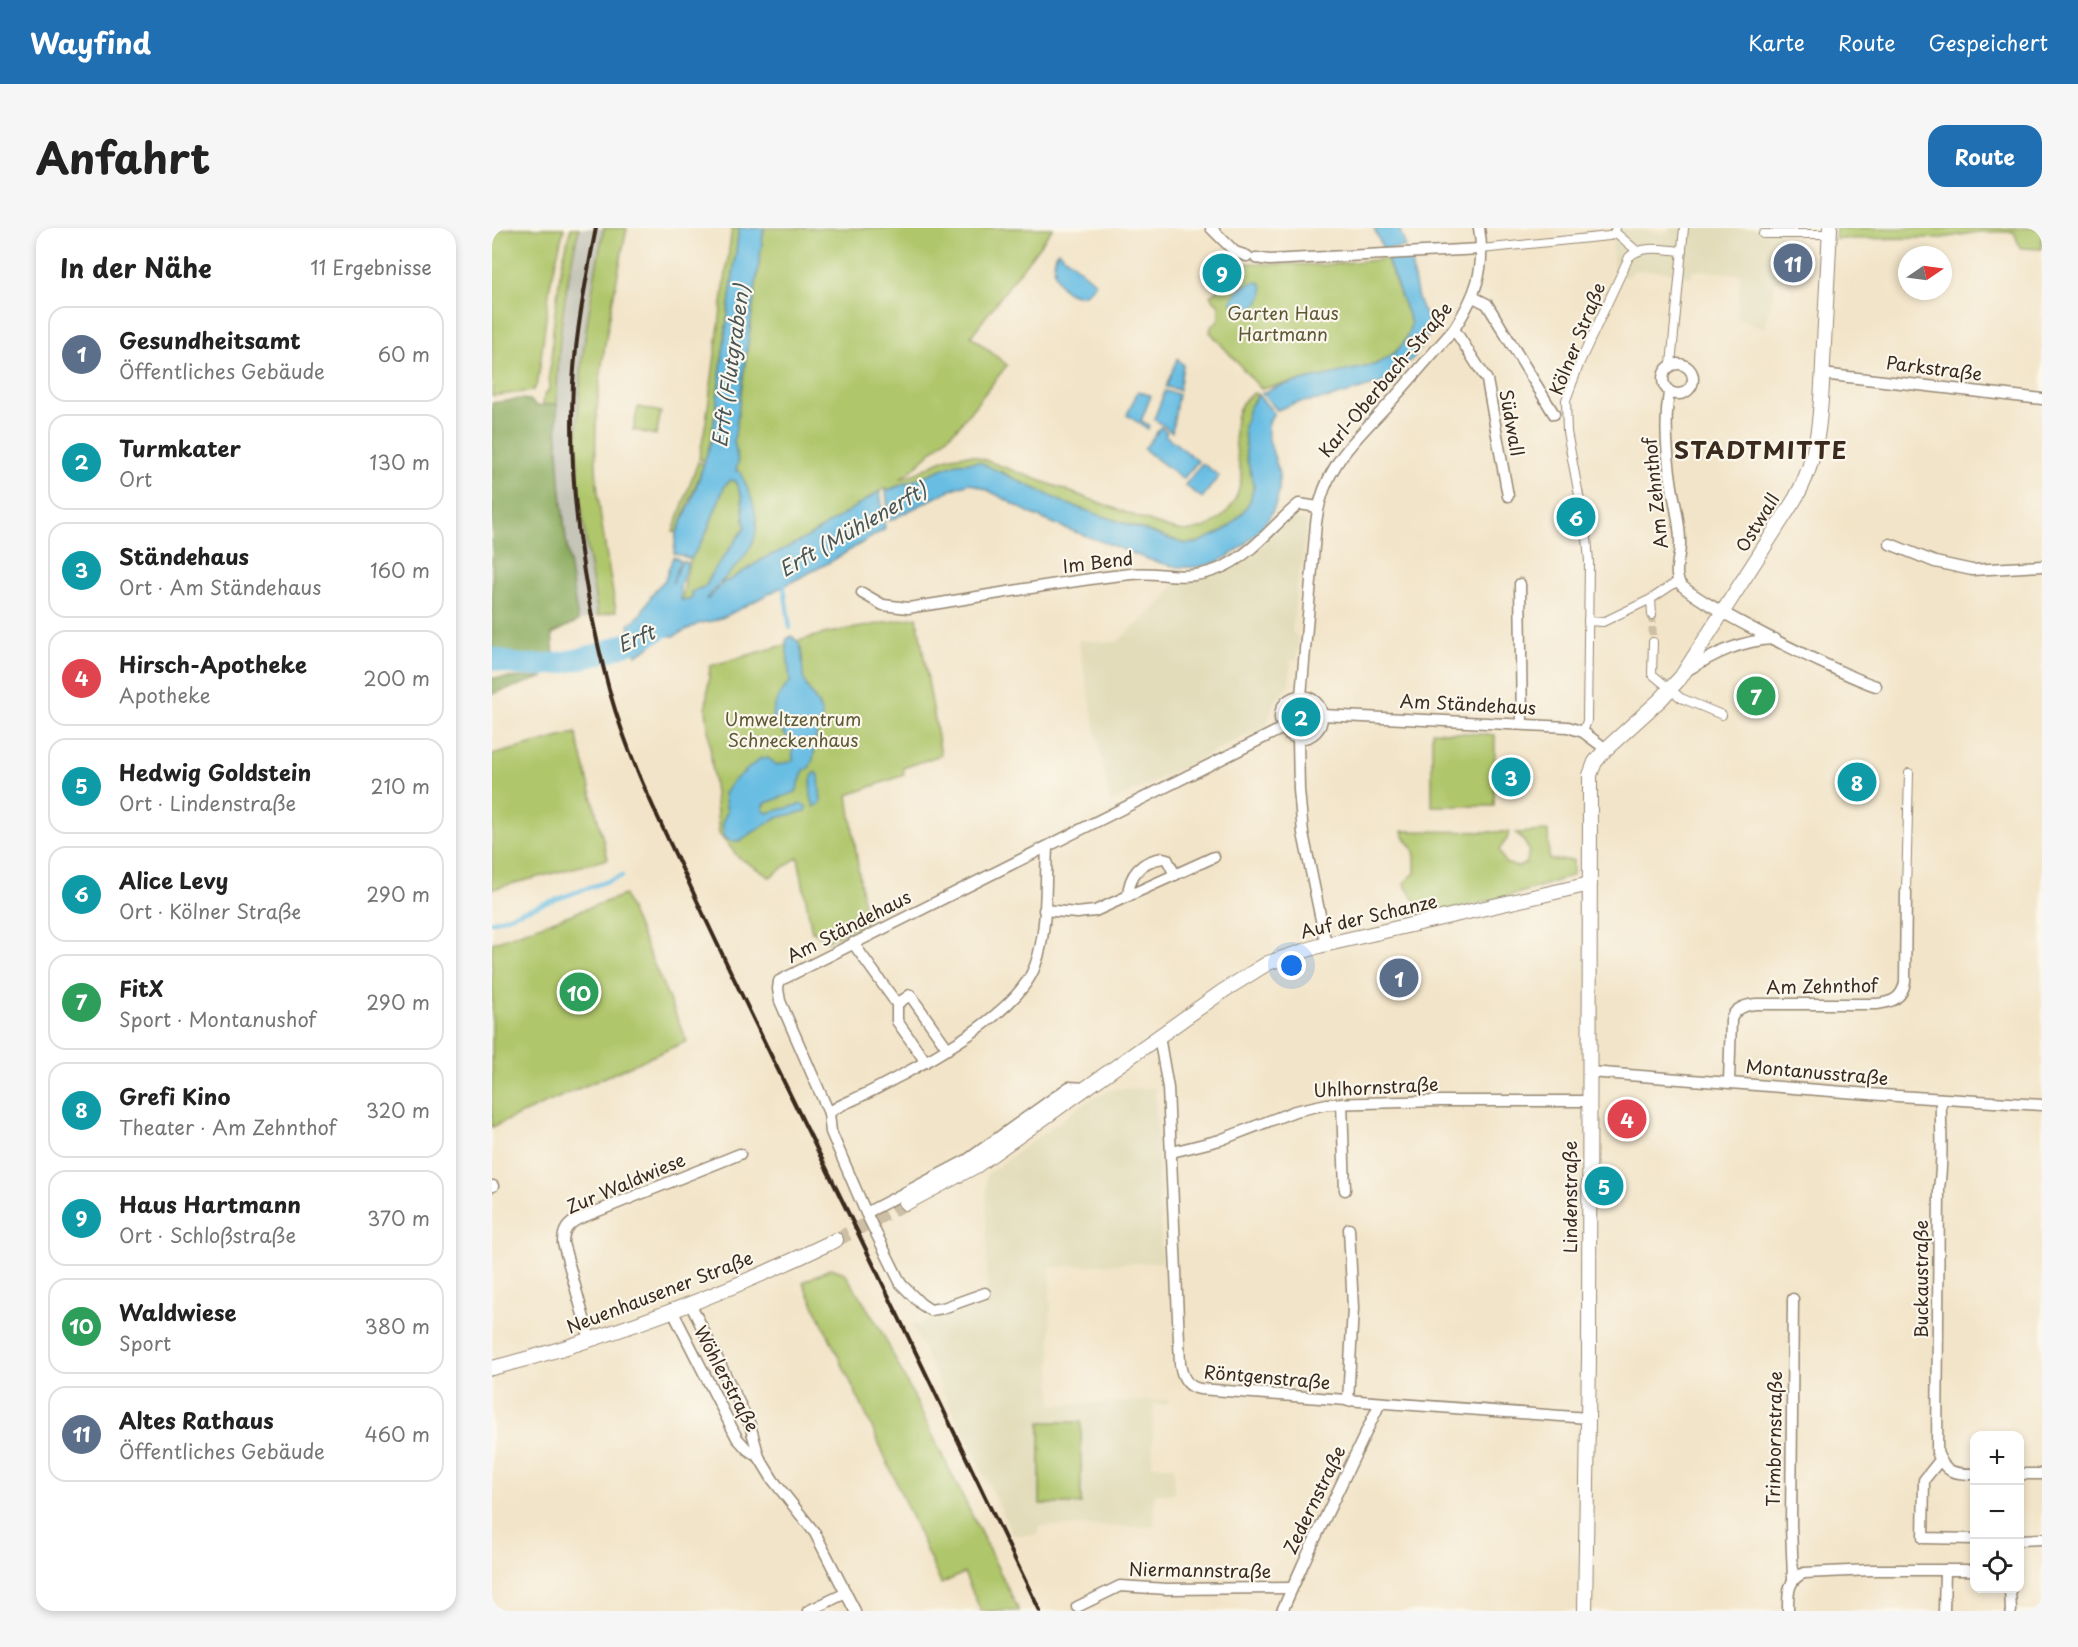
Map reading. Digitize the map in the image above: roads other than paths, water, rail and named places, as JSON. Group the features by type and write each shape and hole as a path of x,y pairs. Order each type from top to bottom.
{"main road":[{"name":"Ostwall","path":"1589,783 1594,765 1606,750 1670,690 1685,672 1806,478 1817,438 1830,231"},
{"name":"Lindenstraße","path":"1585,1611 1590,1101 1589,783"},
{"name":"Auf der Schanze","path":"906,1203 976,1166 1159,1036 1261,967 1287,955 1326,944 1590,884"},
{"name":"Neuenhausener Straße","path":"492,1368 590,1340 672,1310 778,1267 836,1240"}],"street":[{"path":"1211,228 1235,252 1269,260 1481,249 1609,236 1616,230 1637,251 1655,249 1682,251"},
{"name":"Karl-Oberbach-Straße","path":"1301,696 1318,507 1327,479 1339,459 1454,329 1473,297 1479,278 1481,249 1479,228"},
{"name":"Am Zehnthof","path":"1678,580 1680,537 1666,440 1669,392 1662,381 1664,371 1671,365 1684,228"},
{"path":"1763,234 1830,231"},
{"name":"Kölner Straße","path":"1582,732 1587,720 1589,562 1584,521 1567,432 1566,400 1578,368 1629,256 1637,251"},
{"path":"1473,297 1487,304 1554,414"},
{"name":"Südwall","path":"1454,329 1486,380 1502,438 1508,496"},
{"path":"1669,392 1683,394 1690,388 1693,379 1686,366 1671,365"},
{"name":"Parkstraße","path":"1822,374 2042,399"},
{"name":"Im Bend","path":"862,593 883,605 908,608 1130,574 1186,577 1198,575 1227,565 1245,554 1299,504 1318,507"},
{"path":"1572,523 1584,521"},
{"path":"1890,544 1923,558 1966,569 2042,566"},
{"path":"1588,621 1603,622 1651,599 1678,580 1692,594 1723,612 1850,676 1876,686"},
{"path":"1520,584 1522,724"},
{"path":"1651,599 1652,615"},
{"path":"1685,672 1732,647 1758,640 1775,639"},
{"path":"1653,642 1652,674 1681,698 1722,715"},
{"path":"1301,696 1314,700 1319,705 1322,715 1321,725 1312,736 1298,738 1283,728 1281,714 1283,707 1294,698 1301,696"},
{"name":"Am Ständehaus","path":"1322,715 1568,727 1582,732 1606,750"},
{"name":"Am Ständehaus","path":"985,1293 943,1308 930,1310 901,1284 866,1213 831,1132 829,1113 783,1010 779,997 779,981 1283,728"},
{"path":"1298,738 1303,833 1326,944"},
{"name":"Am Zehnthof","path":"1730,1082 1731,1020 1736,1011 1744,1006 1756,1004 1877,1004 1892,1001 1901,995 1905,982 1909,773"},
{"path":"829,1113 948,1048 1003,1008 1023,989 1032,974 1040,950 1047,848"},
{"path":"1044,910 1086,913 1100,909 1214,857"},
{"path":"1128,896 1130,880 1140,866 1163,858 1167,860 1175,875"},
{"path":"852,943 897,1004 897,1021 926,1062"},
{"path":"897,1004 910,995 948,1048"},
{"name":"Röntgenstraße","path":"1159,1036 1167,1080 1172,1152 1180,1364 1185,1381 1191,1387 1588,1418"},
{"name":"Montanusstraße","path":"1590,1071 2042,1105"},
{"name":"Auf der Schanze","path":"866,1213 971,1157 1069,1087 1086,1088"},
{"name":"Buckaustraße","path":"1940,1460 1937,1452 1941,1099"},
{"name":"Uhlhornstraße","path":"1172,1152 1226,1138 1302,1109 1341,1103 1590,1101"},
{"path":"1341,1103 1345,1190"},
{"name":"Zur Waldwiese","path":"590,1340 563,1243 563,1235 568,1225 740,1154"},
{"path":"1348,1401 1353,1308 1349,1229"},
{"name":"Trimbornstraße","path":"1788,1611 1788,1591 1793,1579 1791,1514 1793,1299"},
{"name":"Wöhlerstraße","path":"690,1303 754,1433 759,1457 773,1480 815,1533 855,1611"},
{"name":"Wöhlerstraße","path":"672,1310 737,1438 759,1457"},
{"name":"Zedernstraße","path":"1282,1611 1380,1403"},
{"path":"1970,1474 1951,1472 1940,1460 1924,1480 1923,1538 1970,1539"},
{"path":"2024,1474 2042,1474"},
{"path":"2024,1540 2042,1539"},
{"path":"1944,1611 1945,1570"},
{"path":"1793,1579 1809,1572 1970,1570"},
{"name":"Niermannstraße","path":"1077,1607 1120,1586 1167,1589 1291,1588"},
{"path":"808,1611 846,1593"},
{"path":"2010,1593 2011,1611"}],"water":[{"path":"739,228 764,228 734,441 738,462 736,471 739,471 751,497 756,526 748,552 706,599 725,581 768,556 808,537 880,491 885,529 830,562 726,616 700,623 674,636 663,635 636,655 629,625 640,615 655,590 665,580 673,557 680,560 672,584 682,561 688,563 680,586 681,600 690,600 693,595 691,592 706,586 712,573 745,528 742,497 735,481 731,480 725,485 705,536 691,559 674,553 676,534 691,503 712,438"},
{"path":"1374,228 1399,228 1406,247 1383,249"},
{"path":"1058,251 1096,283 1085,294 1069,293 1058,282 1054,266"},
{"path":"1410,258 1418,299 1428,322 1427,338 1416,355 1391,379 1330,398 1295,403 1277,410 1262,393 1279,386 1374,365 1398,349 1407,337 1411,323 1387,259"},
{"path":"1256,282 1261,283 1263,288 1260,301 1243,313 1239,312 1231,302 1233,298 1244,286"},
{"path":"1177,359 1183,365 1179,390 1166,387"},
{"path":"1138,391 1151,396 1141,421 1149,425 1148,429 1127,415"},
{"path":"1165,391 1178,394 1172,432 1154,419"},
{"path":"1258,395 1274,413 1268,427 1268,434 1279,476 1278,498 1274,509 1262,527 1244,545 1227,557 1211,564 1179,567 1162,564 1050,522 993,492 969,483 950,490 889,521 886,491 957,463 979,462 1067,504 1186,544 1197,543 1229,527 1250,501 1254,486 1246,455 1244,427 1249,408"},
{"path":"1161,427 1167,432 1165,435 1198,461 1183,479 1144,449"},
{"path":"1202,463 1219,476 1202,498 1185,485"},
{"path":"791,636 801,650 804,680 820,708 822,720 816,736 813,760 809,768 804,770 796,792 766,803 763,807 767,813 802,804 807,807 806,811 776,818 739,841 730,841 724,837 722,823 727,812 724,794 732,782 761,758 768,758 777,765 793,761 792,744 772,717 778,698 790,682 786,640"},
{"path":"815,772 819,775 821,803 814,807 810,789"}],"waterway":[{"name":"Erft (Mühlenerft)","path":"783,581 790,628"},
{"name":"Erft","path":"492,658 520,665 542,665 577,660 611,650 660,629"},
{"path":"492,922 622,876"}],"tunnel":[{"path":"1652,615 1653,642"},
{"path":"836,1240 906,1203"}],"railway":[{"path":"596,228 574,364 573,461 575,500 585,578 600,655 617,717 644,787 716,941 1040,1611"}],"place":[{"name":"Altes Rathaus","path":"1793,263"},
{"name":"Haus Hartmann","path":"1222,273"},
{"name":"Alice Levy","path":"1576,517"},
{"name":"FitX","path":"1756,696"},
{"name":"Turmkater","path":"1301,717"},
{"name":"Ständehaus","path":"1511,777"},
{"name":"Grefi Kino","path":"1857,782"},
{"name":"Gesundheitsamt","path":"1399,978"},
{"name":"Waldwiese","path":"579,992"},
{"name":"Hirsch-Apotheke","path":"1627,1119"},
{"name":"Hedwig Goldstein","path":"1604,1186"}],"district":[{"name":"STADTMITTE","path":"1761,451"}],"park label":[{"name":"Garten Haus Hartmann","path":"1283,324"},
{"name":"Umweltzentrum Schneckenhaus","path":"793,730"}],"water label":[{"name":"Erft (Flutgraben)","path":"731,366"}]}
